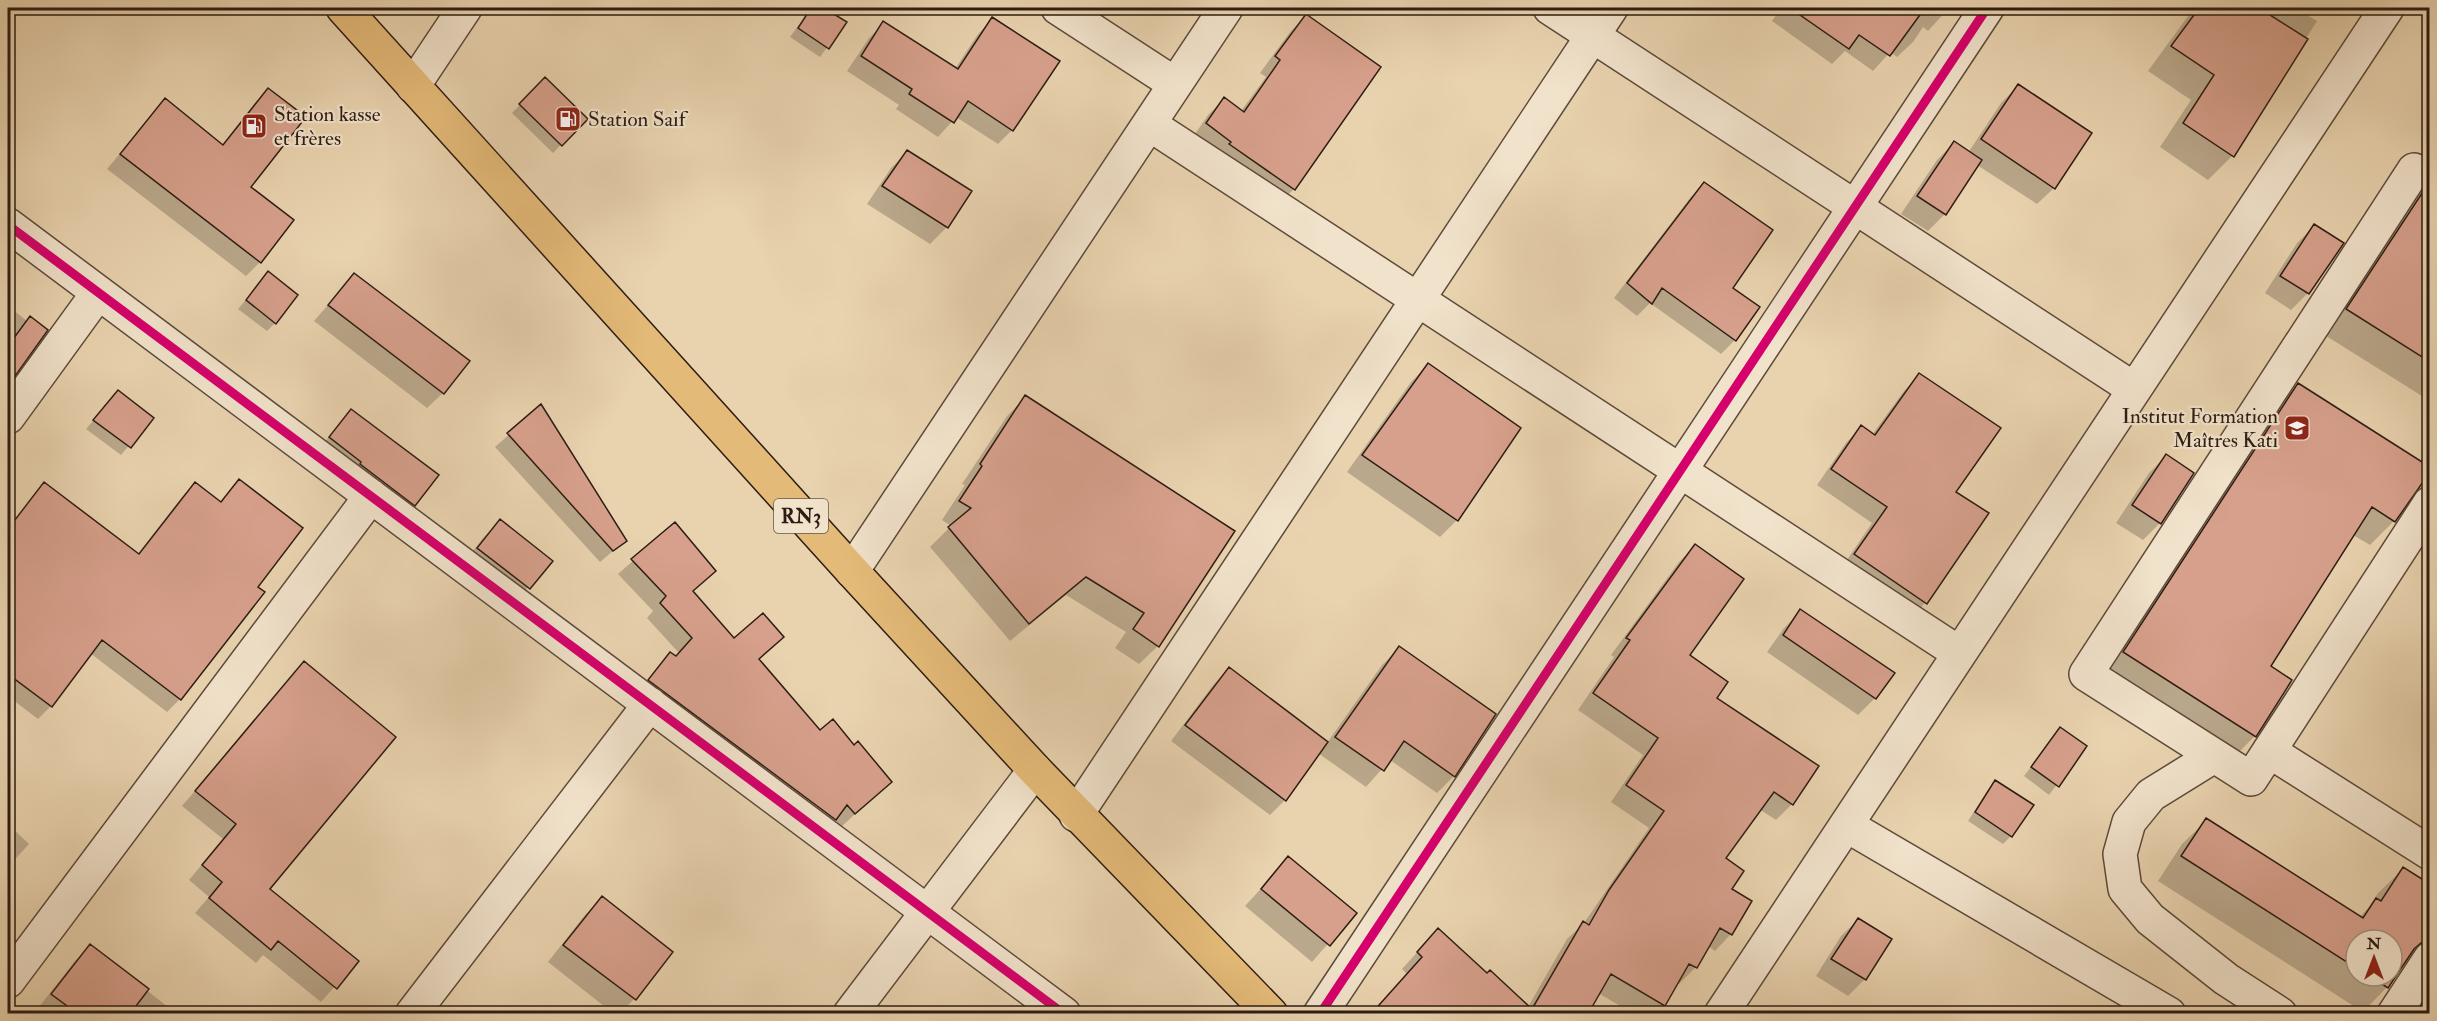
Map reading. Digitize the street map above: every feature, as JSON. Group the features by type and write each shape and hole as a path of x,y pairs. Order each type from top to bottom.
{"highway":[{"name":"RN3","path":"343,8 1076,815 1270,1014"}],"street":[{"path":"413,86 465,8"},
{"path":"1058,8 1175,84"},
{"path":"852,571 1226,8"},
{"path":"1550,8 2134,389"},
{"path":"1076,815 1611,8"},
{"path":"1320,1014 1987,8"},
{"path":"1721,1014 2387,8"},
{"path":"1149,124 1959,653"},
{"path":"2414,170 2086,674 2251,779 2417,548 2430,503"},
{"path":"8,225 1064,1014"},
{"path":"8,417 98,293"},
{"path":"8,981 371,496"},
{"path":"412,1014 650,705"},
{"path":"2269,751 2430,853"},
{"path":"2214,756 2151,795 2129,822 2120,854 2125,889 2150,919 2226,979 2280,1014"},
{"path":"850,1014 1035,770"},
{"path":"1846,825 2169,1014"},
{"path":"2394,1014 2430,958"}],"building":[{"path":"811,8 824,8 847,22 829,49 798,28"},
{"path":"1790,8 1925,8 1890,56 1859,35 1849,49"},
{"path":"2199,8 2259,8 2308,39 2234,157 2183,123 2214,75 2171,46"},
{"path":"1306,14 1381,67 1295,190 1229,144 1231,142 1206,123 1224,97 1244,112 1280,60 1275,56"},
{"path":"992,17 1060,61 1013,131 968,101 954,123 909,94 912,89 861,56 883,21 958,69"},
{"path":"545,77 588,119 562,146 519,104"},
{"path":"2018,84 2092,133 2055,189 1981,139"},
{"path":"268,88 306,117 251,187 294,220 261,263 120,154 165,98 223,145"},
{"path":"1954,141 1982,160 1946,215 1917,196"},
{"path":"907,150 972,191 948,228 882,186"},
{"path":"2430,181 2430,362 2346,309"},
{"path":"1704,182 1773,230 1733,288 1760,307 1736,341 1662,288 1652,304 1627,283"},
{"path":"2314,224 2344,243 2309,294 2280,276"},
{"path":"268,271 298,295 276,324 246,300"},
{"path":"354,273 470,361 444,394 328,305"},
{"path":"30,316 48,330 8,386 8,346"},
{"path":"1428,363 1521,428 1458,521 1362,455"},
{"path":"1919,373 2001,428 1956,492 1989,513 1927,604 1854,554 1887,507 1831,469 1861,425 1875,435"},
{"path":"2298,383 2430,467 2430,472 2395,522 2372,507 2271,666 2292,680 2256,737 2123,652"},
{"path":"118,390 154,418 131,448 93,420"},
{"path":"1025,395 1235,531 1159,647 1133,629 1144,613 1086,577 1029,624 948,527 971,508 959,501"},
{"path":"541,404 627,541 613,551 507,433"},
{"path":"351,409 439,475 415,506 329,437"},
{"path":"2166,454 2194,473 2161,524 2132,505"},
{"path":"239,479 303,528 258,587 265,592 181,700 102,640 52,707 8,674 8,529 44,482 139,554 195,482 221,502"},
{"path":"500,519 553,561 530,589 477,548"},
{"path":"675,522 716,571 693,591 734,638 763,613 784,637 759,659 820,730 833,719 854,745 858,741 892,782 855,814 847,805 836,820 648,680 670,652 676,656 692,638 660,603 666,596 631,559"},
{"path":"1695,544 1744,579 1690,655 1728,682 1717,698 1819,766 1793,805 1774,792 1726,858 1744,871 1732,889 1752,901 1732,935 1720,928 1697,968 1689,964 1665,1006 1611,974 1588,1014 1371,1014 1422,957 1417,952 1438,928 1487,973 1490,970 1532,1009 1583,921 1589,925 1609,890 1664,811 1626,785 1658,738 1593,693 1630,640 1626,638"},
{"path":"1800,609 1895,673 1876,699 1783,635"},
{"path":"1399,646 1496,714 1455,777 1404,741 1384,771 1335,737"},
{"path":"304,661 396,737 270,889 359,961 337,989 278,941 271,950 209,898 222,882 202,865 236,824 195,791"},
{"path":"1229,667 1328,742 1286,801 1185,725"},
{"path":"2060,727 2087,746 2059,787 2031,767"},
{"path":"1995,780 2034,805 2012,837 1975,812"},
{"path":"2206,818 2363,918 2376,898 2381,901 2403,867 2430,884 2430,941 2421,943 2414,949 2404,964 2404,928 2344,928 2344,960 2181,856"},
{"path":"1288,856 1357,913 1330,946 1261,889"},
{"path":"602,896 673,952 636,1000 563,945"},
{"path":"1858,918 1892,939 1866,980 1831,959"},
{"path":"90,944 149,989 130,1014 78,1014 51,994"}],"cycle path":[{"path":"1320,1014 1987,8"},
{"path":"8,225 1064,1014"}],"place":[{"name":"Station Saif","path":"568,119"},
{"name":"Station kasse et frères","path":"254,126"},
{"name":"Institut Formation Maîtres Kati","path":"2297,428"}]}
